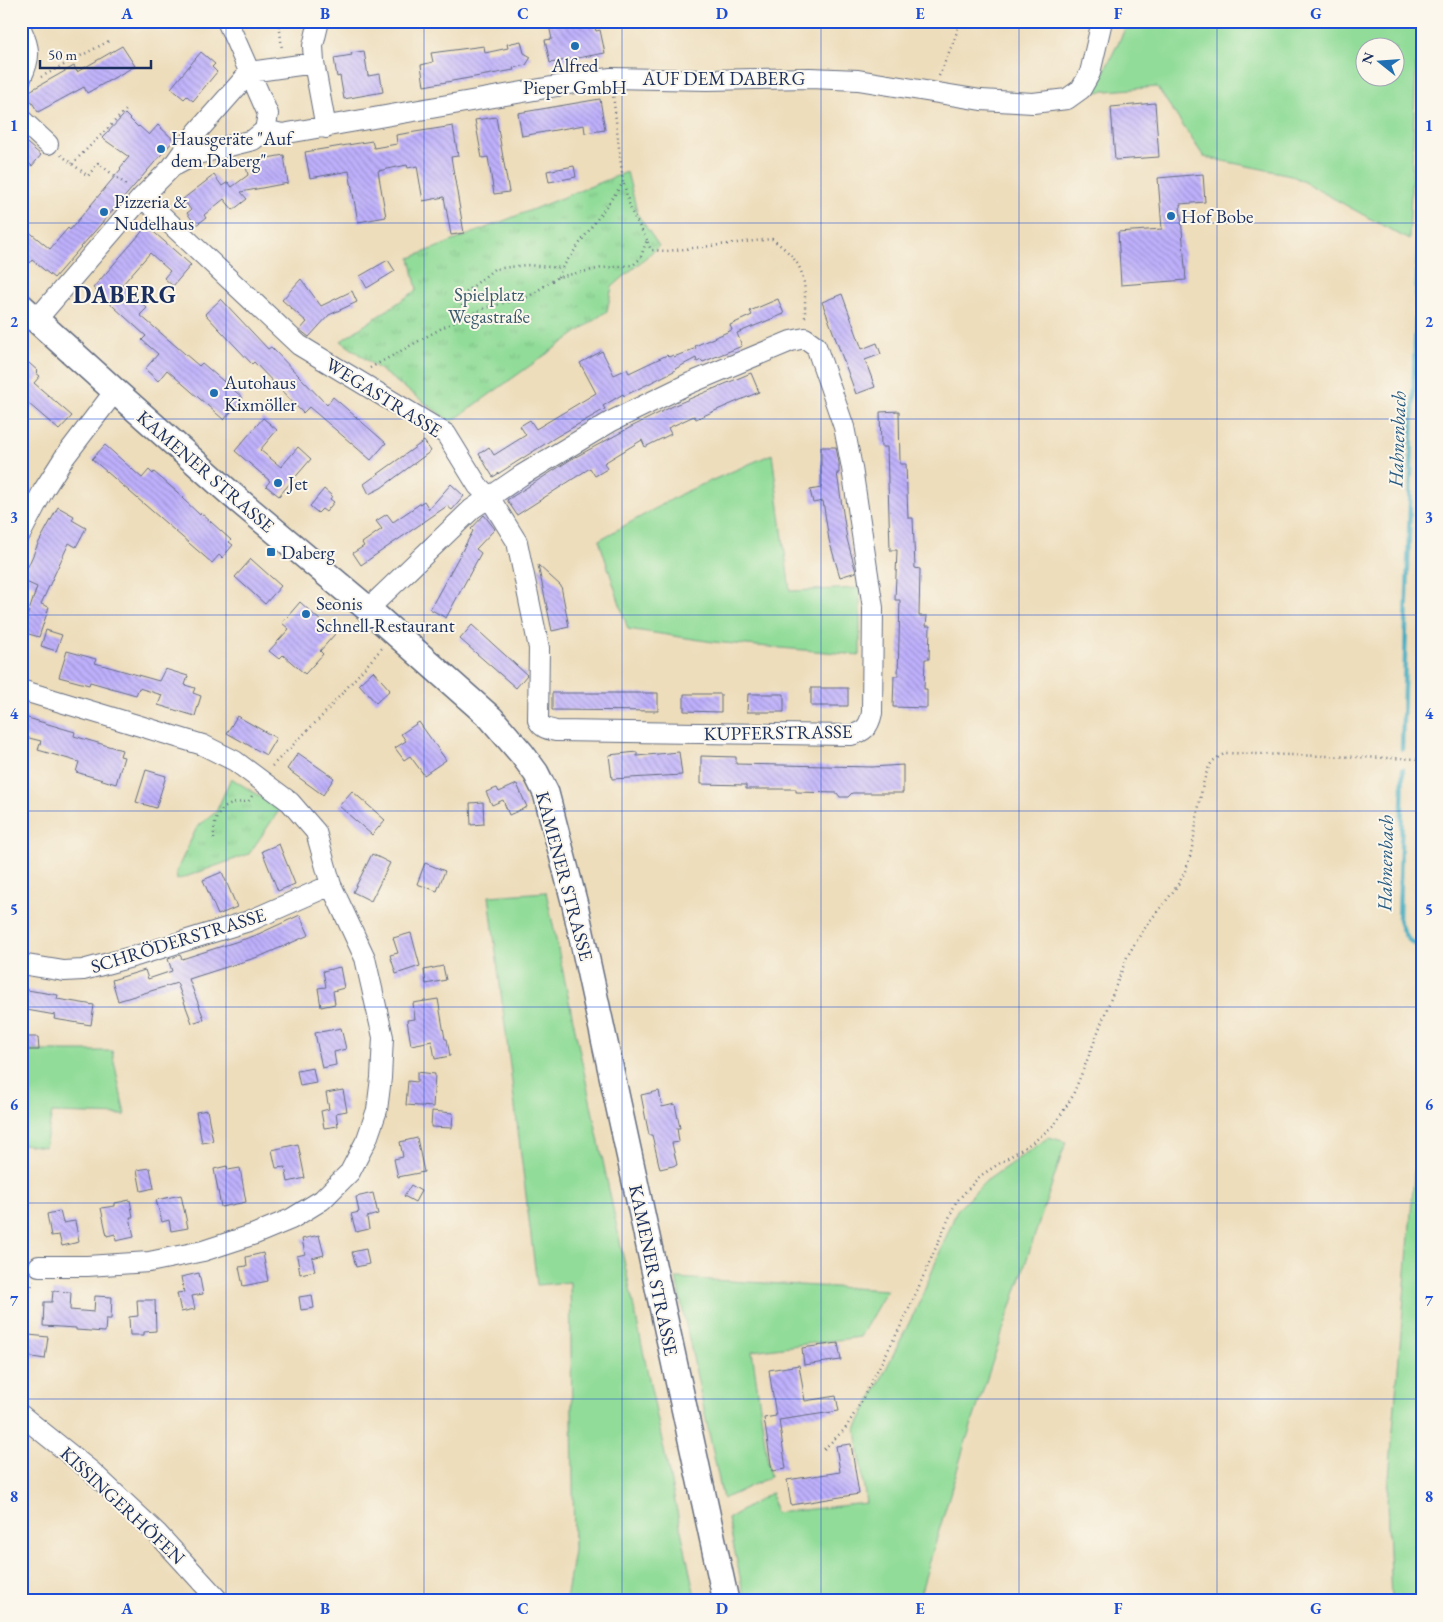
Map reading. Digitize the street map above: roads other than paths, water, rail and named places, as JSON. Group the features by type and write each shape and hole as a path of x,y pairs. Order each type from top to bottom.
{"main road":[{"name":"KAMENER STRASSE","path":"29,312 115,392 368,609 491,718 522,754 536,774 546,793 576,905 726,1601"}],"street":[{"path":"172,167 197,154 254,140 265,130 268,114 227,21"},
{"path":"319,21 313,46 314,63 326,128"},
{"name":"AUF DEM DABERG","path":"265,130 282,134 326,128 611,78 707,80 810,78 858,80 981,100 1033,103 1067,99 1080,90 1090,73 1102,21"},
{"path":"21,29 29,48 28,63 22,77"},
{"path":"29,312 172,167 197,132 250,72 314,63"},
{"path":"21,119 48,144"},
{"name":"WEGASTRASSE","path":"142,197 299,344 446,434 478,486 489,497 517,542 539,648 538,720 541,726 548,730 556,731"},
{"name":"KUPFERSTRASSE","path":"489,497 612,421 697,381 791,341 805,338 816,346 844,427 873,608 872,713 867,728 850,735 556,731"},
{"path":"21,533 64,458 115,392"},
{"path":"368,609 472,509 489,497"},
{"path":"21,690 203,745 235,761 290,802 316,832 331,885 366,958 383,1037 377,1110 367,1139 350,1172 322,1200 290,1219 255,1234 203,1251 149,1262 88,1266 39,1266"},
{"name":"SCHRÖDERSTRASSE","path":"21,964 64,971 83,970 249,921 331,885"},
{"name":"KISSINGERHÖFEN","path":"21,1415 91,1471 157,1533 219,1601"}],"waterway":[{"name":"Hahnenbach","path":"1402,749 1422,131"},
{"name":"Hahnenbach","path":"1403,769 1399,920 1406,937 1422,947"}],"place":[{"name":"Alfred Pieper GmbH","path":"575,46"},
{"name":"Hausgeräte \"Auf dem Daberg\"","path":"161,149"},
{"name":"Pizzeria & Nudelhaus","path":"104,212"},
{"name":"Hof Bobe","path":"1171,216"},
{"name":"Autohaus Kixmöller","path":"214,393"},
{"name":"Jet","path":"278,483"},
{"name":"Daberg","path":"271,552"},
{"name":"Seonis Schnell-Restaurant","path":"306,614"}],"district":[{"name":"DABERG","path":"125,295"}],"park label":[{"name":"Spielplatz Wegastraße","path":"489,305"}]}
